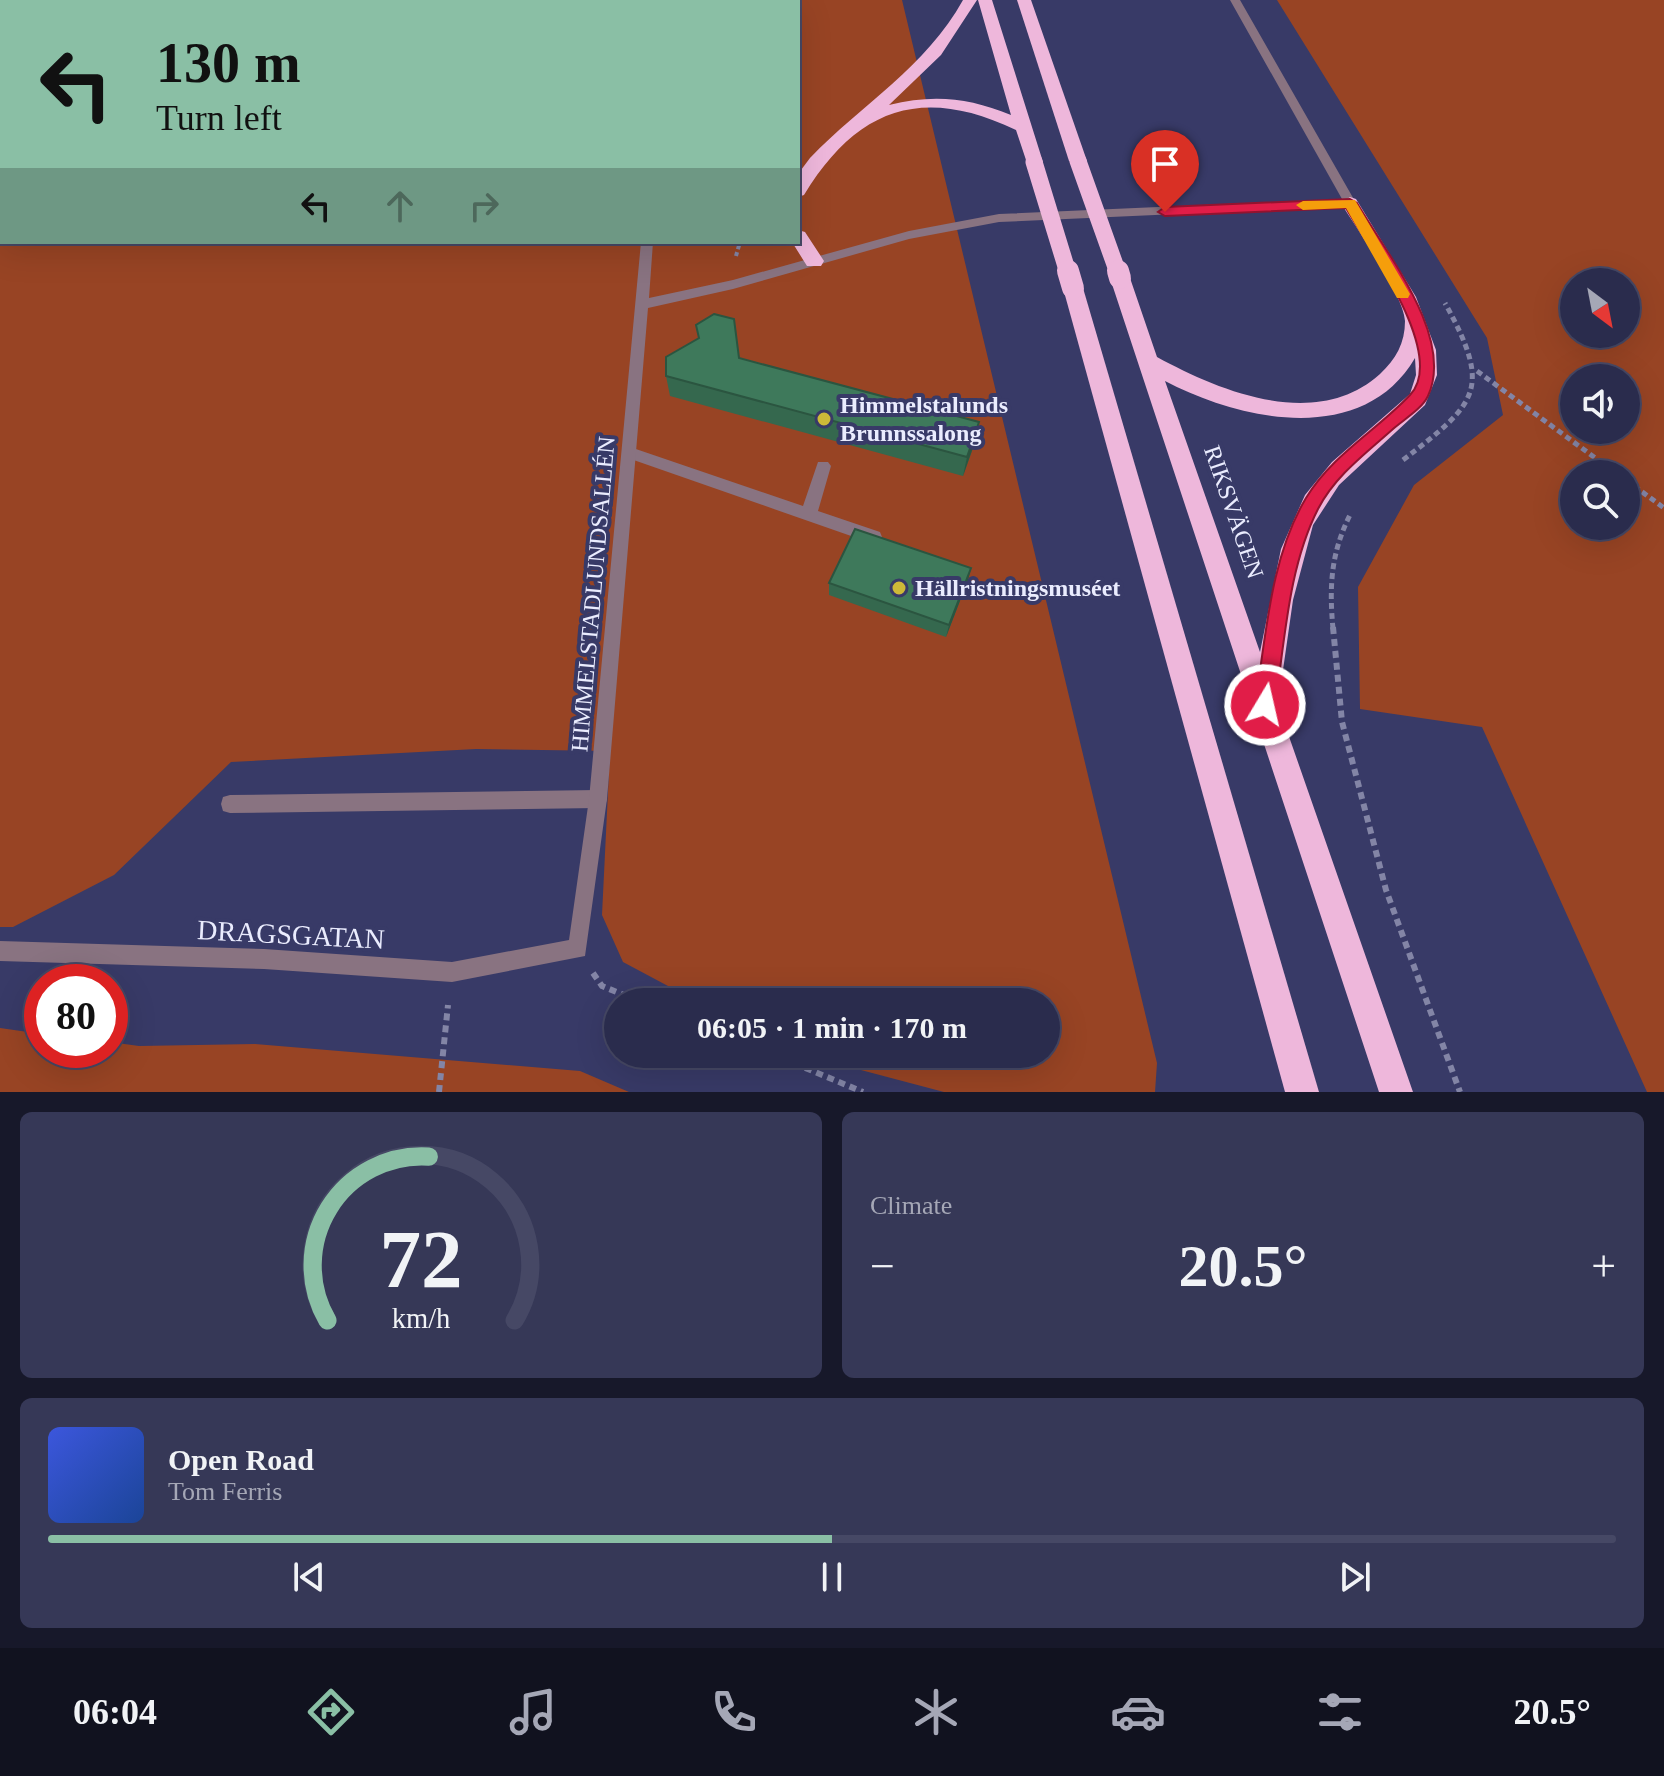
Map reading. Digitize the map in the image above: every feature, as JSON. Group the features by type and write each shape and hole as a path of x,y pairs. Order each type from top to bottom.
{"highway":[{"path":"800,188 815,164 932,57 961,19 970,0"},
{"path":"985,0 1073,288 1302,1092"},
{"name":"RIKSVÄGEN","path":"1024,0 1396,1092"},
{"path":"861,122 912,104 939,100 973,105 1025,128"},
{"path":"1265,705 1285,583 1297,537 1312,504 1333,472 1420,396 1427,371 1426,342 1415,315 1350,203"},
{"path":"800,239 814,261"},
{"path":"1149,362 1192,385 1249,405 1305,410 1350,403 1377,390 1399,367 1412,346 1415,315"}],"street":[{"path":"643,304 704,293 909,234 999,218 1350,203 1235,0"},
{"name":"HIMMELSTADLUNDSALLÉN","path":"578,949 598,799 647,244"},
{"path":"630,453 892,543"},
{"path":"809,514 823,466"},
{"path":"230,804 598,799"},
{"name":"DRAGSGATAN","path":"0,951 264,959 452,972 578,949"}],"path":[{"path":"1400,463 1451,424 1473,399 1477,371 1469,342 1439,294"},
{"path":"1477,371 1598,460"},
{"path":"1640,490 1664,508"},
{"path":"1357,503 1337,540 1329,583 1342,722 1386,890 1460,1092"},
{"path":"578,949 602,986 607,988"},
{"path":"439,1092 452,972"},
{"path":"806,1068 863,1092"}],"shaded area":[{"path":"800,0 902,0 1157,1063 1155,1092 944,1092 853,1068 1060,1068 1060,988 672,988 623,962 602,915 610,751 476,749 231,762 114,875 13,927 0,927 0,244 800,244"},
{"path":"1277,0 1664,0 1664,1092 1647,1092 1482,727 1360,709 1358,587 1414,485 1503,415 1487,338"},
{"path":"0,1028 24,1031 24,1068 128,1068 128,1044 255,1044 580,1071 629,1092 0,1092"}],"building":[{"path":"714,314 734,319 739,358 979,422 967,457 666,376 666,357 699,338 696,325"},
{"name":"Hällristningsmuséet","path":"855,529 971,568 949,625 829,583"}],"slow traffic":[{"path":"1303,205 1350,203 1403,294"}],"place":[{"name":"Himmelstalunds Brunnssalong","path":"824,419"},
{"name":"Hällristningsmuséet","path":"899,588"}],"route":[{"path":"1165,212 1350,203 1415,315 1426,342 1427,371 1420,396 1393,423 1333,472 1312,504 1297,537 1285,583 1265,705"}]}
